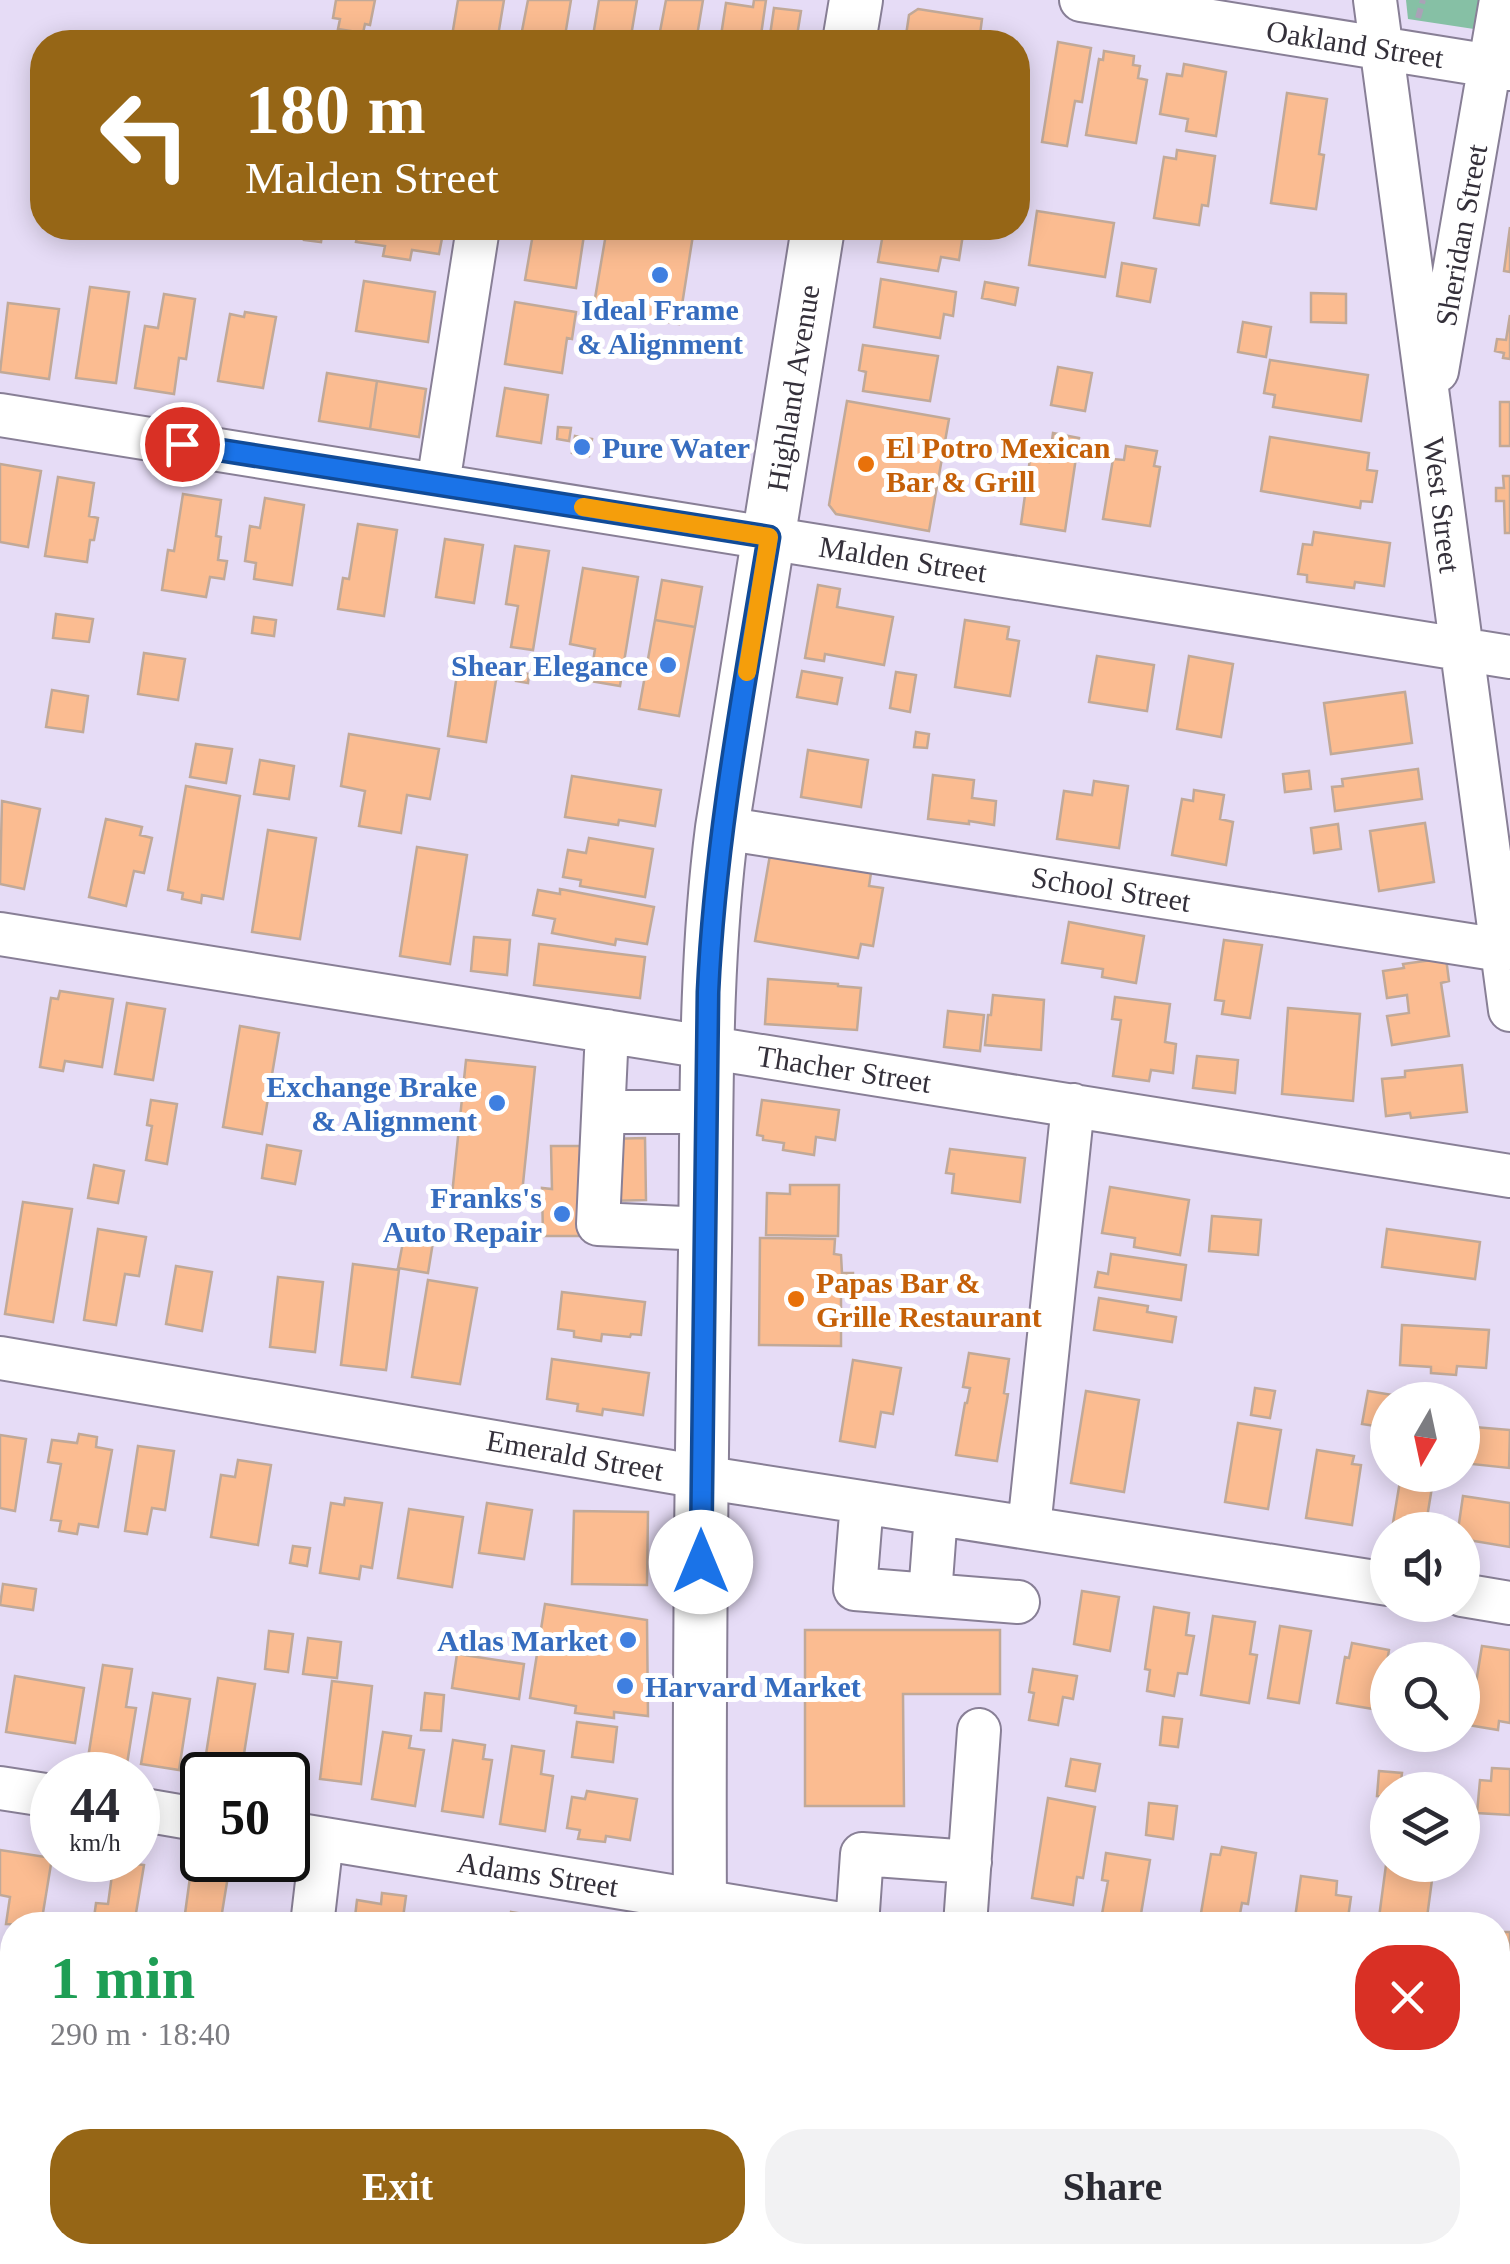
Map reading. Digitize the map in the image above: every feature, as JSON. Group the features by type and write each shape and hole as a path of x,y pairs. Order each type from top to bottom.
{"main road":[{"path":"851,30 856,0"},
{"name":"Highland Avenue","path":"700,1912 701,1477 711,932 722,828 816,240"}],"street":[{"name":"Oakland Street","path":"1081,0 1500,68"},
{"name":"West Street","path":"1375,0 1510,1010"},
{"name":"Sheridan Street","path":"1430,410 1500,68 1502,0"},
{"path":"438,484 476,240"},
{"name":"Malden Street","path":"0,415 1510,657"},
{"name":"School Street","path":"722,828 1500,950"},
{"name":"Thacher Street","path":"0,934 1510,1176"},
{"path":"607,1031 598,1224 705,1230"},
{"path":"1030,1528 1073,1105"},
{"path":"604,1112 708,1112"},
{"name":"Emerald Street","path":"0,1358 701,1477 1370,1581"},
{"path":"862,1502 855,1589 1018,1602"},
{"path":"930,1595 936,1514"},
{"path":"1480,1598 1510,1602"},
{"path":"966,1912 979,1730"},
{"path":"0,1788 30,1793"},
{"name":"Adams Street","path":"310,1837 695,1912"},
{"path":"858,1912 862,1854 970,1862"},
{"path":"308,1882 311,1912"}],"green space":[{"path":"1406,0 1479,0 1474,29 1408,19"}],"building":[{"path":"336,0 375,0 370,25 365,24 364,30 338,29 340,19 333,18"},
{"path":"458,0 504,0 499,30 453,30"},
{"path":"528,0 571,0 566,30 522,30"},
{"path":"599,0 637,0 632,30 594,30"},
{"path":"666,0 703,0 698,30 660,30"},
{"path":"754,0 766,0 762,30 722,30 726,3 753,7"},
{"path":"774,8 801,11 798,30 771,30"},
{"path":"918,9 982,19 981,30 907,30 909,15"},
{"path":"1058,42 1091,48 1082,102 1075,101 1067,146 1042,142"},
{"path":"1104,51 1134,56 1133,65 1140,66 1138,78 1147,80 1136,143 1086,135 1099,59 1103,60"},
{"path":"1184,64 1226,72 1216,136 1186,131 1188,119 1160,114 1167,74 1182,76"},
{"path":"1287,93 1327,99 1316,209 1271,203"},
{"path":"1177,150 1215,156 1208,206 1202,205 1199,225 1154,218 1164,157 1176,159"},
{"path":"1037,211 1114,223 1105,277 1029,265"},
{"path":"1510,227 1510,272 1504,271"},
{"path":"442,240 439,254 412,250 410,260 383,256 385,246 356,242"},
{"path":"532,240 583,240 576,288 525,280"},
{"path":"605,240 692,240 679,324 593,310"},
{"path":"882,240 962,240 959,260 941,257 938,271 878,262"},
{"path":"1122,263 1156,269 1150,302 1117,296"},
{"path":"881,279 956,292 953,316 944,314 940,338 874,327"},
{"path":"364,281 435,292 428,342 356,331"},
{"path":"985,282 1018,288 1015,305 982,298"},
{"path":"90,287 129,292 116,383 76,378"},
{"path":"1311,293 1346,294 1346,323 1311,322"},
{"path":"164,294 195,299 186,359 179,358 174,394 135,388 145,326 158,328"},
{"path":"515,302 576,312 562,373 505,364"},
{"path":"8,303 59,309 49,379 0,372"},
{"path":"245,312 276,317 263,388 218,381 230,314 244,317"},
{"path":"1510,315 1510,359 1495,351 1497,339 1506,340"},
{"path":"1243,322 1271,327 1266,357 1238,352"},
{"path":"863,345 938,356 930,401 863,391 866,372 859,370"},
{"path":"1270,360 1368,375 1361,421 1273,407 1275,395 1264,393"},
{"path":"1058,367 1092,373 1085,411 1051,405"},
{"path":"327,373 377,381 370,429 319,421"},
{"path":"377,381 426,389 419,437 370,429"},
{"path":"505,388 548,395 541,443 497,436"},
{"path":"847,401 949,419 929,531 836,514 829,505"},
{"path":"1500,402 1510,402 1510,446 1500,446"},
{"path":"558,427 571,428 569,441 557,439"},
{"path":"1053,433 1079,438 1065,531 1021,524 1030,459 1049,462"},
{"path":"575,436 592,439 589,456 572,453"},
{"path":"1270,437 1369,453 1367,470 1377,471 1372,502 1361,501 1360,508 1261,491"},
{"path":"1126,446 1157,451 1154,466 1160,467 1150,526 1103,519 1113,459 1124,460"},
{"path":"0,464 41,471 28,547 0,542"},
{"path":"1503,476 1510,476 1510,533 1505,533 1504,501 1496,501 1496,488 1504,488"},
{"path":"58,477 94,483 89,516 98,518 87,562 45,556"},
{"path":"183,494 221,500 216,536 221,537 218,560 227,561 224,579 210,577 206,597 162,590 168,550 174,551"},
{"path":"265,498 304,505 292,585 254,579 256,563 245,561 250,526 260,528"},
{"path":"358,524 397,530 384,616 338,609 343,578 349,579"},
{"path":"1314,532 1390,543 1384,586 1355,582 1354,588 1307,582 1307,575 1298,574 1303,544 1312,545"},
{"path":"445,539 483,545 474,603 436,597"},
{"path":"515,546 549,551 533,650 511,647 518,606 506,604"},
{"path":"583,568 638,577 620,686 590,681 595,649 570,644"},
{"path":"662,580 702,587 695,627 655,620"},
{"path":"818,585 840,589 837,607 893,617 884,665 825,654 824,661 805,658"},
{"path":"56,614 93,619 89,642 53,638"},
{"path":"254,617 276,620 274,636 252,633"},
{"path":"655,620 695,627 679,716 639,709"},
{"path":"965,620 1009,627 1007,639 1019,641 1010,696 955,687"},
{"path":"144,653 185,659 178,700 138,694"},
{"path":"1097,656 1154,665 1147,711 1089,702"},
{"path":"1189,656 1233,664 1221,737 1177,729"},
{"path":"802,671 842,678 837,704 797,697"},
{"path":"517,672 529,674 528,683 516,681"},
{"path":"896,672 916,675 910,712 890,708"},
{"path":"457,674 496,680 486,742 448,736"},
{"path":"52,690 88,696 83,732 46,727"},
{"path":"1405,692 1412,743 1331,754 1324,703"},
{"path":"916,732 929,734 927,748 914,747"},
{"path":"349,734 439,749 430,799 407,795 401,833 359,826 365,791 341,786"},
{"path":"196,744 232,749 226,783 190,777"},
{"path":"808,750 868,760 861,807 801,797"},
{"path":"260,760 294,766 289,799 254,794"},
{"path":"1418,769 1422,799 1335,811 1332,787 1343,786 1342,779"},
{"path":"1309,771 1311,789 1285,792 1283,774"},
{"path":"933,775 974,780 972,798 996,801 994,825 928,819"},
{"path":"572,776 661,790 655,826 565,817"},
{"path":"1094,781 1128,786 1119,848 1057,839 1064,791 1092,795"},
{"path":"186,786 240,796 223,899 202,895 201,903 182,899 183,893 168,890"},
{"path":"1194,790 1224,795 1220,819 1233,822 1226,865 1172,855 1182,799 1193,801"},
{"path":"2,801 40,809 24,889 0,884"},
{"path":"106,819 142,827 140,835 152,838 144,873 134,871 126,906 89,897"},
{"path":"1425,823 1434,882 1379,891 1370,831"},
{"path":"1338,824 1341,849 1314,853 1311,828"},
{"path":"268,830 316,838 300,939 252,932"},
{"path":"589,838 653,849 645,897 580,886 581,880 563,877 568,850 586,853"},
{"path":"417,847 467,855 450,964 400,956"},
{"path":"770,855 871,873 869,886 883,888 873,946 861,944 858,958 755,941"},
{"path":"560,889 654,907 647,944 616,939 615,945 552,933 555,919 533,915 538,890 560,894"},
{"path":"1069,922 1144,936 1136,983 1102,977 1103,969 1062,963"},
{"path":"474,937 510,940 507,975 471,971"},
{"path":"1224,940 1262,945 1250,1018 1222,1014 1224,1001 1215,1000"},
{"path":"539,944 645,957 640,998 534,985"},
{"path":"1446,958 1449,981 1441,983 1449,1036 1392,1045 1387,1016 1409,1013 1407,995 1387,998 1383,971"},
{"path":"768,979 861,988 857,1030 765,1024"},
{"path":"60,991 113,999 102,1067 65,1061 63,1071 40,1067 51,998 58,999"},
{"path":"993,995 1044,1000 1041,1050 985,1045"},
{"path":"1115,997 1170,1004 1165,1042 1176,1044 1173,1073 1151,1070 1149,1081 1113,1076 1121,1020 1112,1019"},
{"path":"127,1003 165,1009 153,1080 115,1074"},
{"path":"1288,1008 1360,1014 1353,1101 1282,1094"},
{"path":"948,1011 984,1015 980,1051 944,1047"},
{"path":"240,1026 279,1033 262,1134 223,1127"},
{"path":"1197,1056 1238,1060 1235,1093 1193,1088"},
{"path":"466,1060 535,1067 521,1203 452,1195"},
{"path":"1462,1065 1467,1112 1411,1118 1410,1113 1386,1116 1382,1079 1405,1077 1405,1071"},
{"path":"151,1100 177,1104 167,1164 146,1160 152,1126 147,1125"},
{"path":"762,1100 839,1110 835,1140 816,1137 814,1155 783,1150 784,1143 763,1140 763,1136 757,1135"},
{"path":"645,1138 646,1200 607,1201 606,1139"},
{"path":"267,1145 301,1151 295,1184 262,1178"},
{"path":"551,1146 590,1146 591,1236 543,1236 542,1188 552,1189"},
{"path":"950,1149 1025,1158 1020,1202 952,1193 954,1174 946,1173"},
{"path":"94,1165 124,1171 118,1203 88,1198"},
{"path":"790,1185 839,1185 838,1236 766,1235 767,1193 790,1194"},
{"path":"1110,1187 1189,1200 1180,1255 1134,1247 1135,1238 1102,1233"},
{"path":"23,1202 72,1209 53,1322 5,1314"},
{"path":"1212,1216 1261,1220 1258,1255 1209,1251"},
{"path":"98,1229 146,1237 139,1276 125,1274 116,1325 84,1320"},
{"path":"1387,1229 1480,1242 1475,1279 1382,1267"},
{"path":"404,1237 433,1242 428,1273 398,1268"},
{"path":"760,1238 835,1239 834,1254 841,1255 842,1273 853,1273 853,1293 841,1293 841,1346 759,1345"},
{"path":"1111,1254 1186,1265 1181,1300 1095,1287 1098,1272 1108,1274"},
{"path":"353,1264 399,1270 386,1370 341,1365"},
{"path":"176,1266 212,1272 202,1331 166,1324"},
{"path":"278,1277 323,1282 315,1352 270,1347"},
{"path":"428,1280 477,1288 460,1384 412,1377"},
{"path":"562,1292 645,1302 641,1335 602,1334 601,1341 574,1337 574,1331 558,1329"},
{"path":"1099,1298 1148,1306 1147,1312 1176,1317 1172,1342 1094,1330"},
{"path":"1402,1325 1489,1330 1486,1368 1457,1366 1456,1375 1431,1373 1431,1367 1400,1365"},
{"path":"969,1353 1009,1359 1004,1393 1008,1394 997,1461 956,1455 970,1388 963,1387"},
{"path":"552,1359 649,1373 643,1415 603,1409 602,1415 577,1411 578,1404 547,1399"},
{"path":"853,1360 901,1368 893,1414 881,1412 875,1447 840,1441"},
{"path":"1255,1388 1275,1391 1270,1418 1251,1415"},
{"path":"1086,1391 1139,1400 1124,1492 1071,1483"},
{"path":"1368,1391 1370,1391 1370,1425 1362,1424"},
{"path":"1238,1423 1281,1430 1268,1509 1225,1502"},
{"path":"1480,1428 1510,1430 1509,1468 1480,1465"},
{"path":"79,1434 97,1437 96,1447 112,1450 98,1527 79,1524 77,1534 59,1531 61,1521 51,1520 61,1464 48,1462 52,1440 77,1443"},
{"path":"0,1435 26,1439 15,1511 0,1508"},
{"path":"138,1446 174,1451 165,1510 152,1508 147,1534 125,1531"},
{"path":"1317,1450 1354,1456 1352,1464 1361,1465 1352,1525 1306,1518"},
{"path":"238,1460 271,1465 258,1545 211,1537 221,1475 235,1477"},
{"path":"1398,1492 1431,1492 1428,1512 1395,1512"},
{"path":"1463,1496 1510,1503 1510,1547 1480,1542 1480,1512 1461,1512"},
{"path":"345,1498 382,1503 372,1568 361,1566 359,1579 320,1573 331,1503 344,1505"},
{"path":"487,1503 532,1510 524,1559 479,1553"},
{"path":"409,1509 463,1517 452,1587 398,1578"},
{"path":"574,1511 648,1512 647,1585 572,1584"},
{"path":"293,1546 310,1548 307,1566 290,1563"},
{"path":"3,1584 36,1589 33,1610 0,1605"},
{"path":"1082,1591 1119,1597 1110,1651 1074,1644"},
{"path":"545,1604 647,1620 648,1716 614,1712 614,1718 575,1713 576,1706 530,1698"},
{"path":"1154,1607 1189,1613 1186,1635 1194,1636 1187,1674 1178,1673 1174,1696 1147,1691 1150,1670 1145,1669"},
{"path":"1213,1616 1255,1622 1250,1654 1257,1655 1249,1703 1201,1695"},
{"path":"1280,1626 1311,1631 1299,1703 1268,1698"},
{"path":"805,1630 1000,1630 1000,1694 903,1694 904,1806 805,1806"},
{"path":"269,1631 293,1634 288,1672 265,1669"},
{"path":"308,1638 341,1642 337,1678 303,1674"},
{"path":"1352,1643 1370,1646 1370,1708 1337,1703 1345,1657 1349,1658"},
{"path":"1482,1646 1510,1650 1510,1723 1499,1721 1498,1730 1480,1727"},
{"path":"457,1654 524,1664 519,1699 452,1688"},
{"path":"103,1665 132,1669 126,1707 136,1708 129,1752 89,1752"},
{"path":"1033,1669 1077,1676 1073,1699 1063,1697 1058,1725 1029,1720"},
{"path":"15,1676 84,1688 75,1743 6,1732"},
{"path":"218,1678 255,1684 244,1752 206,1752"},
{"path":"332,1681 372,1686 361,1784 320,1779"},
{"path":"153,1693 190,1699 179,1770 160,1767 160,1752 143,1752"},
{"path":"425,1693 444,1695 441,1731 421,1730"},
{"path":"1163,1717 1182,1719 1178,1747 1160,1745"},
{"path":"577,1722 617,1727 613,1762 572,1757"},
{"path":"383,1732 411,1736 409,1748 424,1750 415,1806 372,1799"},
{"path":"453,1740 485,1745 483,1759 492,1760 483,1817 442,1811"},
{"path":"512,1746 544,1751 541,1774 553,1776 545,1831 500,1824"},
{"path":"1071,1759 1100,1764 1095,1791 1066,1786"},
{"path":"1492,1768 1510,1769 1510,1815 1480,1813 1480,1780 1491,1781"},
{"path":"587,1791 637,1799 630,1840 606,1836 605,1842 578,1839 580,1830 567,1828 572,1797 585,1799"},
{"path":"1048,1798 1095,1807 1083,1878 1077,1877 1073,1905 1032,1898"},
{"path":"1149,1803 1177,1806 1173,1839 1146,1835"},
{"path":"1222,1847 1256,1853 1248,1904 1242,1903 1240,1912 1201,1912 1211,1854 1220,1855"},
{"path":"0,1850 30,1855 30,1882 48,1882 43,1912 8,1912 10,1897 0,1895"},
{"path":"1106,1853 1150,1860 1141,1912 1102,1912 1108,1881 1102,1880"},
{"path":"1301,1876 1337,1881 1336,1895 1351,1897 1349,1912 1296,1912"},
{"path":"111,1882 141,1882 136,1912 95,1912 96,1903 108,1904"},
{"path":"189,1882 227,1882 222,1912 185,1912"},
{"path":"1384,1882 1432,1882 1428,1912 1380,1912"},
{"path":"382,1893 406,1896 404,1912 356,1912 357,1900 381,1904"}],"slow traffic":[{"path":"583,507 769,537 747,672"}],"place":[{"name":"Ideal Frame & Alignment","path":"660,275"},
{"name":"Pure Water","path":"582,447"},
{"name":"El Potro Mexican Bar & Grill","path":"866,464"},
{"name":"Shear Elegance","path":"668,665"},
{"name":"Exchange Brake & Alignment","path":"497,1103"},
{"name":"Franks's Auto Repair","path":"562,1214"},
{"name":"Papas Bar & Grille Restaurant","path":"796,1299"},
{"name":"Atlas Market","path":"628,1640"},
{"name":"Harvard Market","path":"625,1686"}],"route":[{"path":"182,444 769,537 713,904 708,992 701,1562"}]}
